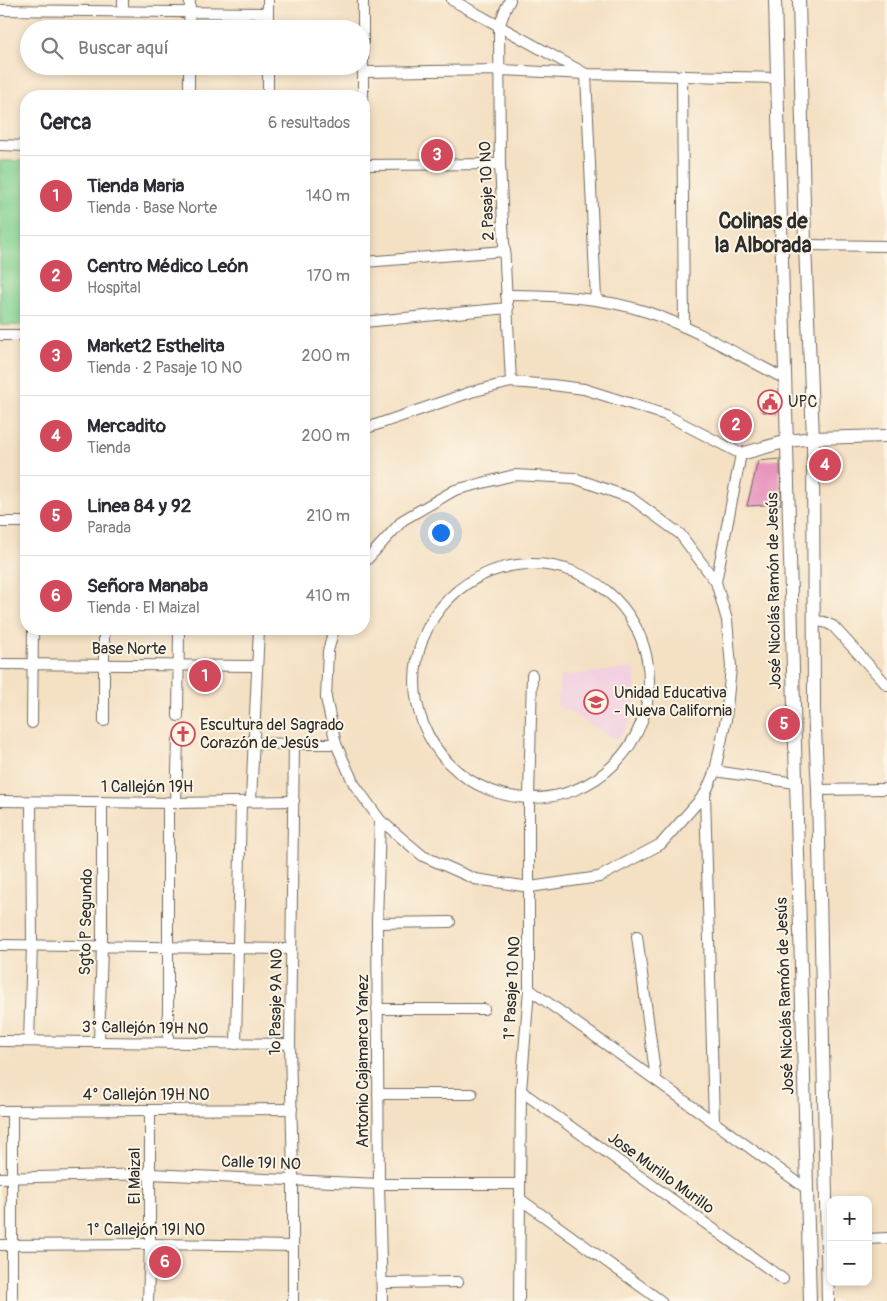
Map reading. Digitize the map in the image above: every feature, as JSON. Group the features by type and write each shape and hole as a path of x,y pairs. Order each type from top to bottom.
{"street":[{"path":"123,0 123,11"},
{"path":"190,0 190,20"},
{"path":"268,0 268,20"},
{"path":"363,0 363,20"},
{"path":"452,0 586,74"},
{"name":"2 Pasaje 10 NO","path":"510,0 499,27 500,164 511,382"},
{"name":"José Nicolás Ramón de Jesús","path":"775,0 810,1301"},
{"path":"799,0 812,438 814,709 818,790 828,1196"},
{"path":"0,10 55,5 123,11 268,13"},
{"path":"370,72 500,70 586,74 778,78"},
{"path":"586,74 596,300"},
{"path":"189,75 189,90"},
{"path":"268,75 268,90"},
{"path":"363,75 363,90"},
{"path":"682,75 684,327"},
{"path":"0,145 20,146"},
{"path":"370,165 500,164"},
{"path":"805,245 887,246"},
{"path":"370,262 505,251"},
{"path":"506,295 551,295 596,300 646,312 684,327 785,379"},
{"path":"370,321 508,308"},
{"path":"0,335 20,335"},
{"path":"370,427 471,392 511,382 584,389 666,415 741,454 788,441 812,438 887,436"},
{"path":"716,582 741,454"},
{"path":"332,635 328,651 326,698 336,744 354,784 380,820 423,856 475,879 530,887 599,877 661,844 705,794 716,771 726,718 731,667 727,620 716,582 680,534 631,498 574,478 514,475 455,490 404,520 370,556"},
{"path":"0,522 20,522"},
{"path":"516,564 555,565 592,579 622,603 642,636 651,674 646,712 630,748 603,775 568,793 529,798 491,791 457,771 432,742 417,706 415,668 425,630 448,599 479,576 516,564"},
{"path":"814,621 824,622 833,626 887,685"},
{"path":"32,723 33,635"},
{"path":"104,635 104,722"},
{"path":"178,716 179,635"},
{"path":"252,801 259,635"},
{"name":"Base Norte","path":"0,664 257,666"},
{"name":"1° Pasaje 10 NO","path":"519,1301 521,1092 529,989 529,798 532,675"},
{"path":"168,1043 167,947 172,802 178,740"},
{"path":"254,743 336,744"},
{"name":"1º Pasaje 9A NO","path":"293,1301 290,1044 294,744"},
{"path":"716,771 795,783"},
{"path":"818,790 887,789"},
{"path":"705,794 714,1122"},
{"name":"1 Callejón 19H","path":"0,801 294,801"},
{"path":"29,1041 32,945 31,802"},
{"name":"Sgto P Segundo","path":"99,1042 102,946 102,802"},
{"path":"236,1044 241,802"},
{"name":"Antonio Cajamarca Yanez","path":"380,820 377,1009 382,1301"},
{"path":"377,924 450,922"},
{"path":"637,936 656,1080"},
{"path":"0,945 291,949"},
{"path":"529,989 807,1189"},
{"path":"377,1009 484,1009"},
{"name":"3° Callejón 19H NO","path":"0,1041 290,1044"},
{"name":"Jose Murillo Murillo","path":"521,1092 783,1279"},
{"path":"378,1094 472,1094"},
{"name":"4° Callejón 19H NO","path":"0,1111 292,1109"},
{"name":"El Maizal","path":"148,1301 150,1110"},
{"path":"12,1111 12,1301"},
{"name":"Calle 19I NO","path":"0,1178 150,1174 379,1184 520,1184"},
{"path":"520,1198 661,1301"},
{"path":"872,1239 887,1238"},
{"path":"828,1301 829,1241"},
{"name":"1° Callejón 19I NO","path":"0,1245 150,1244 293,1246"},
{"path":"382,1283 458,1282"}],"shaded area":[{"path":"733,404 756,419 742,446 739,447 735,447 716,431"},
{"name":"Unidad Educativa - Nueva California","path":"634,668 635,709 632,718 616,740 557,705 560,676"}],"green space":[{"path":"0,161 20,161 20,325 0,325"}],"building":[{"name":"UPC","path":"763,393 776,393 777,412 763,412"},
{"path":"780,459 781,504 747,506 758,461"}],"place":[{"name":"Market2 Esthelita","path":"437,155"},
{"name":"UPC","path":"770,402"},
{"name":"Centro Médico León","path":"736,425"},
{"name":"Mercadito","path":"825,465"},
{"name":"Tienda Maria","path":"205,676"},
{"name":"Unidad Educativa - Nueva California","path":"596,702"},
{"name":"Linea 84 y 92","path":"784,724"},
{"name":"Escultura del Sagrado Corazón de Jesús","path":"183,734"},
{"name":"Señora Manaba","path":"165,1262"}],"district":[{"name":"Colinas de la Alborada","path":"763,233"}]}
